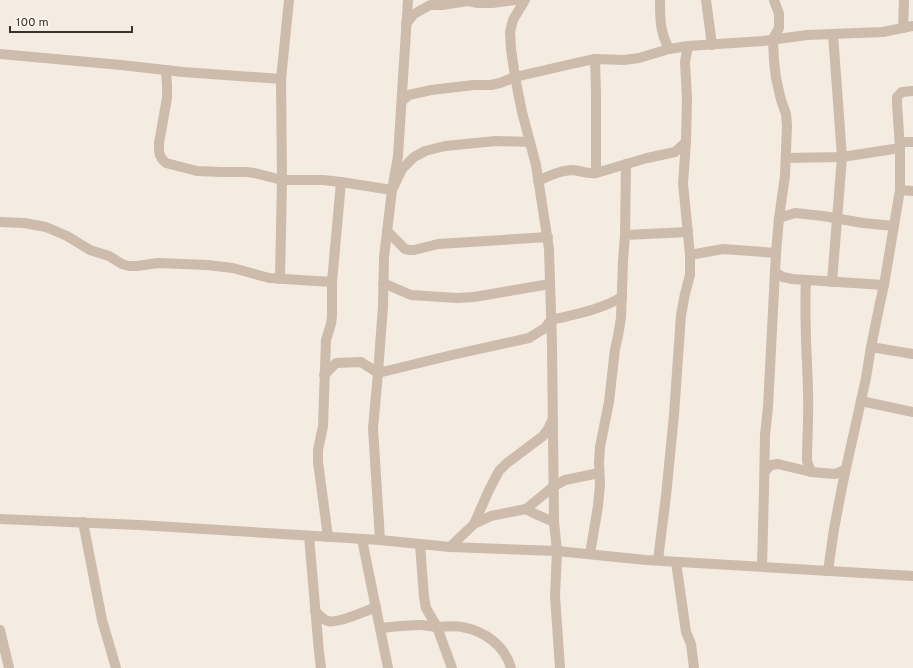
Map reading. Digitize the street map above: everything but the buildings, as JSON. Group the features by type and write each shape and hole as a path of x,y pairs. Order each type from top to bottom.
{"street":[{"path":"280,279 282,180 281,79 289,0"},
{"path":"380,540 373,428 383,306 384,257 405,95 406,24 408,0"},
{"path":"406,24 426,2 442,4 468,1 492,3 515,0"},
{"path":"525,0 513,20 510,32 515,77 522,112 536,165 549,249 554,522 557,551 555,596 560,668"},
{"path":"660,0 660,19 664,39 669,49"},
{"path":"706,0 712,45"},
{"path":"762,566 765,435 768,407 772,307 779,218 786,158 787,125 786,114 780,100 774,61 773,39 778,28 779,14 774,0"},
{"path":"405,95 441,88 491,85 515,77 595,59 624,60 639,58 669,49 688,46 763,41 807,35 883,32 908,27 904,0"},
{"path":"654,54 662,28"},
{"path":"832,282 842,157 833,34"},
{"path":"658,560 674,415 681,316 690,275 690,255 683,183 688,98 685,62 688,46"},
{"path":"0,54 166,70 281,79"},
{"path":"595,59 596,173"},
{"path":"166,70 167,98 159,143 160,155 166,163 197,171 246,172 282,180 323,180 392,190"},
{"path":"828,571 845,470 866,378 900,190 898,97 902,92 913,91"},
{"path":"392,190 402,169 414,157 425,152 445,146 496,141 530,142"},
{"path":"538,181 565,171 573,170 589,174 596,173 647,158 675,152 686,142"},
{"path":"786,158 842,157 913,142"},
{"path":"590,554 598,506 600,484 600,447 609,402 615,349 620,324 625,235 626,164"},
{"path":"328,537 318,462 318,450 323,426 326,340 332,316 332,282 341,182"},
{"path":"900,190 913,191"},
{"path":"779,218 786,215 795,214 894,226"},
{"path":"0,222 24,223 46,227 67,236 90,250 109,256 122,264 129,266 158,263 207,265 233,268 269,278 332,282"},
{"path":"387,231 405,249 409,250 438,244 548,237"},
{"path":"625,235 688,232"},
{"path":"690,255 724,249 776,253"},
{"path":"775,272 783,277 806,280 884,285"},
{"path":"806,280 805,334 808,391 807,461 811,472"},
{"path":"383,283 411,295 457,298 474,297 550,284"},
{"path":"324,375 336,363 361,362 378,373 529,338 546,328 551,320 594,310 622,297"},
{"path":"871,347 913,354"},
{"path":"860,401 913,412"},
{"path":"474,524 499,471 507,463 543,436 552,421"},
{"path":"798,469 807,461"},
{"path":"765,471 771,465 778,464 811,472 835,474 845,470"},
{"path":"450,546 474,524 491,516 526,509 554,486 568,479 599,473"},
{"path":"835,474 843,482"},
{"path":"526,509 533,514 554,522"},
{"path":"0,519 139,525 380,540 450,546 557,551 676,562 913,576"},
{"path":"83,522 102,620 116,668"},
{"path":"309,536 321,668"},
{"path":"362,539 388,668"},
{"path":"420,544 426,608 437,627 452,668"},
{"path":"676,562 686,632 691,644 694,668"},
{"path":"315,611 326,620 332,622 376,607"},
{"path":"380,628 419,625 462,627 484,634 494,641 510,663 511,668"},
{"path":"0,630 6,664"}]}
